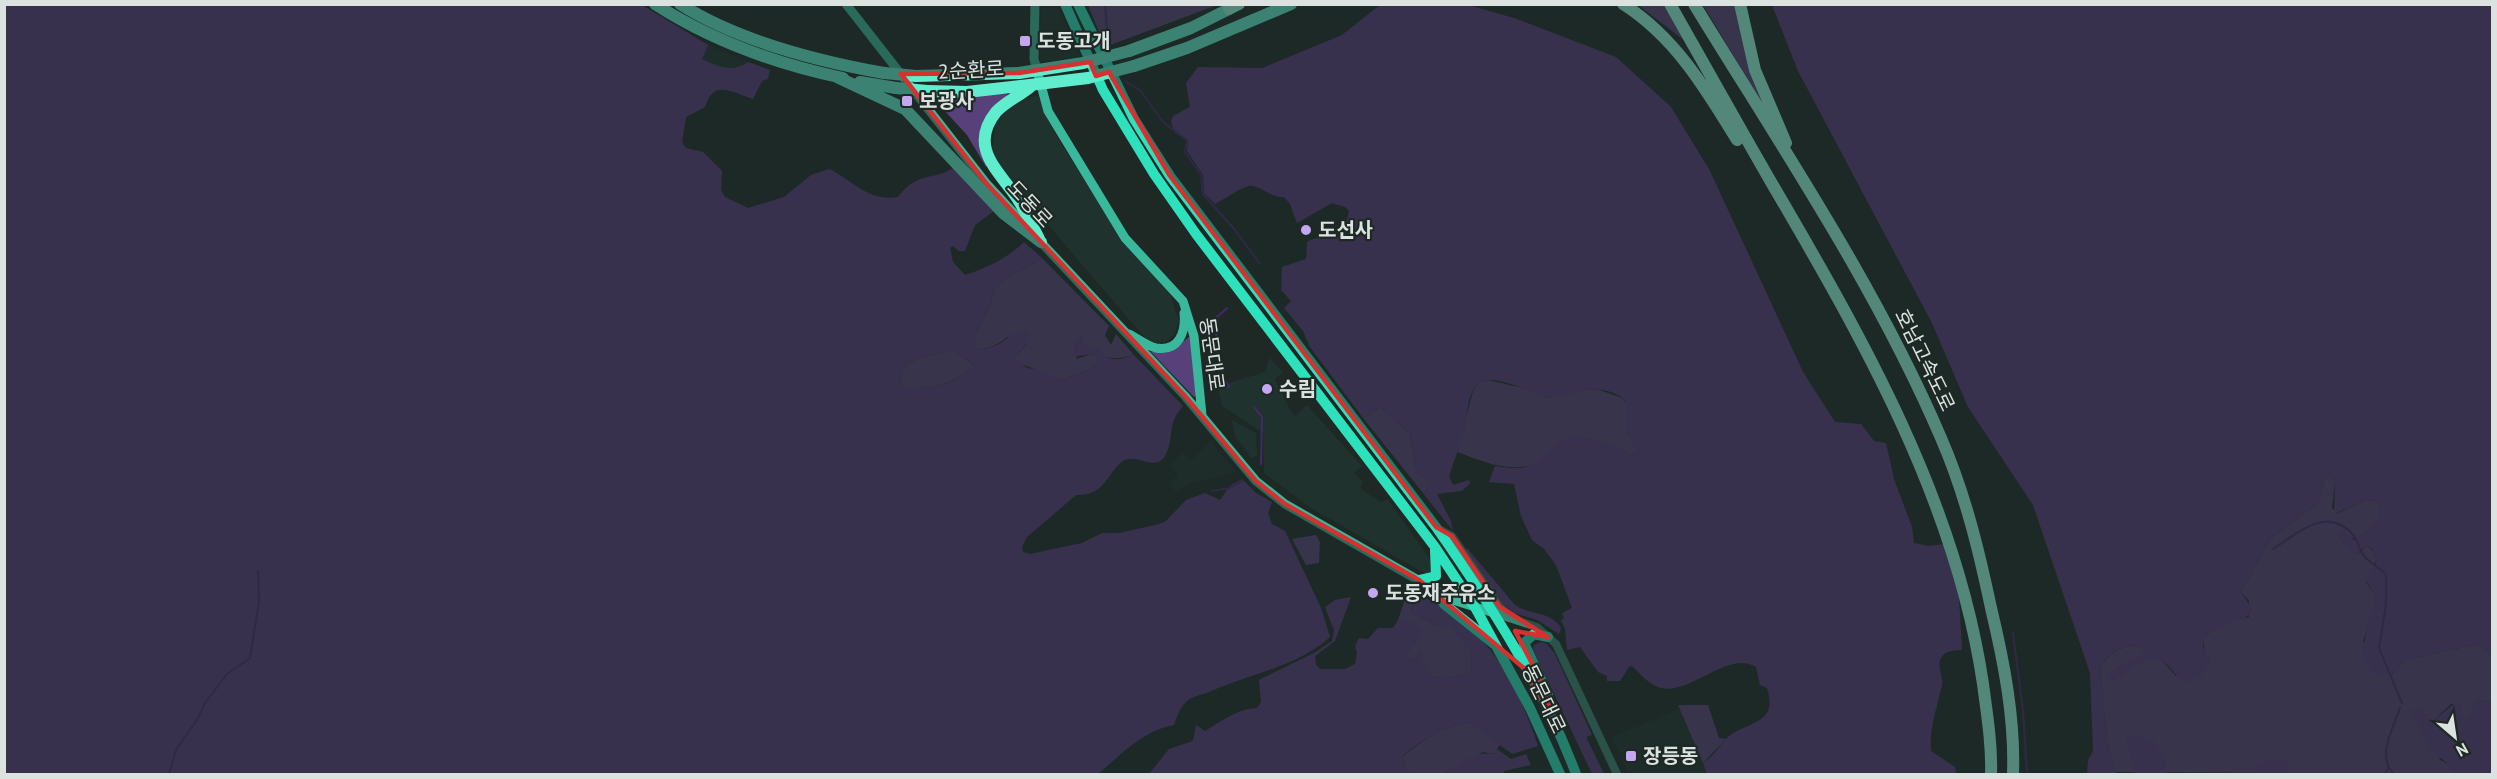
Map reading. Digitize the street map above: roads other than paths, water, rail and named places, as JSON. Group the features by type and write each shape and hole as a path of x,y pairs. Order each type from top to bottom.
{"highway":[{"name":"2순환로","path":"655,4 673,16 774,61 837,77 896,88 967,92 1024,89 1088,78 1134,66 1187,48 1291,4"},
{"name":"2순환로","path":"680,4 741,33 800,54 884,73 916,76 1019,73 1083,63 1130,51 1191,28 1234,6"},
{"path":"1623,4 1654,28 1684,58 1784,217 1840,314 1864,344"},
{"path":"1670,4 1864,344 1922,469 1960,576 1978,648 1992,774"},
{"name":"호남고속도로","path":"1694,4 1879,310 1938,430 1958,484 1982,564 1999,641 2009,703 2013,774"},
{"path":"1740,4 1755,70 1801,180"},
{"path":"837,77 905,109 919,121 1003,213 1041,242"},
{"path":"1024,89 1003,106 989,123 985,151 991,166 1017,198 1041,242"}],"main road":[{"name":"도동로","path":"846,4 986,183 1202,416"},
{"name":"동문대로","path":"1035,4 1034,60 1054,122 1125,238 1183,301 1194,336 1202,416 1265,489 1285,504 1432,588 1476,609 1494,613"},
{"name":"동문대로","path":"1065,4 1103,90 1154,174 1196,234 1435,547 1476,609 1499,648 1560,774"},
{"name":"동문대로","path":"1078,4 1120,94 1165,168 1436,527 1494,613 1549,712 1576,774"},
{"path":"1124,332 1152,347 1171,346 1178,342 1184,332 1183,301"},
{"path":"1419,579 1436,576 1435,547"},
{"path":"1432,588 1444,604 1499,648"},
{"path":"1548,637 1534,634 1524,643 1548,694 1549,712"}],"street":[{"path":"1436,527 1452,536 1500,607 1515,620"},
{"path":"1494,613 1537,627 1561,652 1600,743 1610,757 1617,774"}],"waterway":[{"path":"1105,4 1108,41"},
{"path":"1126,82 1140,90 1163,122 1187,140 1185,152 1201,175 1203,194 1235,230 1260,264"},
{"path":"1216,341 1217,317 1227,308"},
{"path":"1218,353 1224,378 1229,387"},
{"path":"1254,407 1262,417 1261,464"},
{"path":"1212,491 1230,488 1242,481"},
{"path":"2273,549 2303,529 2324,522 2334,522 2354,536 2365,557 2386,575 2386,604 2379,648 2402,703"},
{"path":"169,774 176,750 198,718 205,703 227,674 250,658 259,602 258,571"},
{"path":"2013,633 2023,711 2027,774"},
{"path":"2394,774 2386,759 2386,751 2400,708"},
{"path":"2385,774 2388,768"}],"place":[{"name":"도동고개","path":"1025,41"},
{"name":"보광사","path":"907,101"},
{"name":"도선사","path":"1306,230"},
{"name":"수림","path":"1267,389"},
{"name":"도동재주유소","path":"1373,593"},
{"name":"장등동","path":"1631,756"}]}
